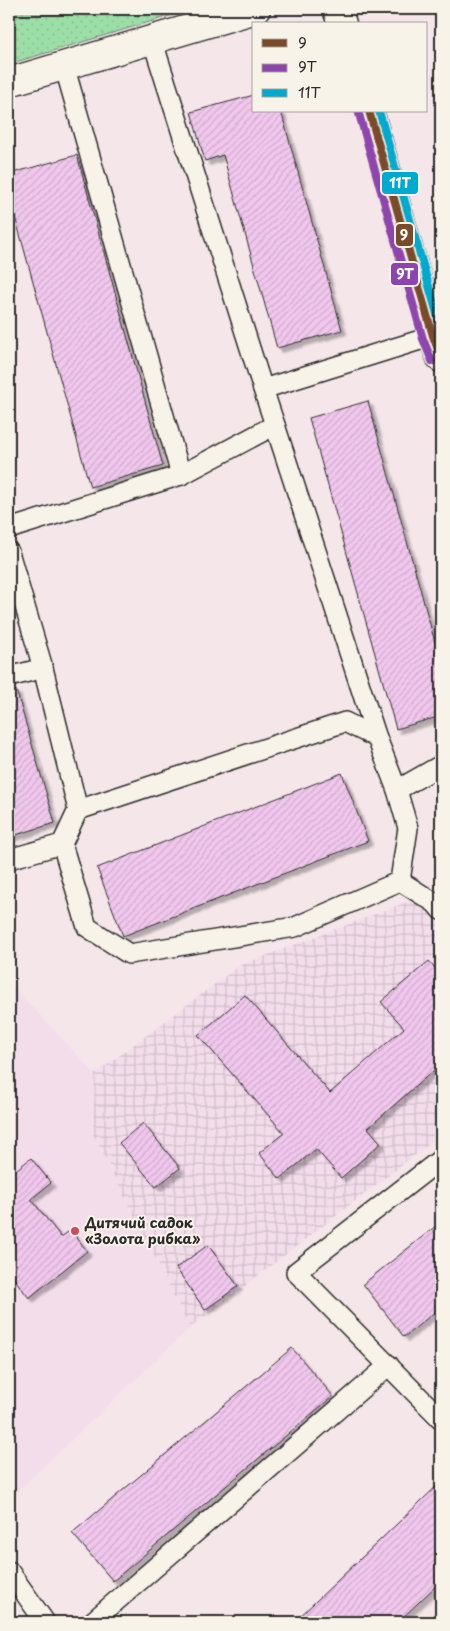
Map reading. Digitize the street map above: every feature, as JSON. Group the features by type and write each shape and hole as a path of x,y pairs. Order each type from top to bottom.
{"street":[{"path":"9,82 256,9"},
{"path":"337,9 341,22"},
{"path":"369,112 437,347"}],"lane":[{"path":"152,39 377,738 397,790 408,828 400,880"},
{"path":"64,65 181,476"},
{"path":"264,389 437,347"},
{"path":"9,530 181,476 275,424"},
{"path":"9,552 43,668 78,810 62,844 88,928 129,954 295,926 400,880"},
{"path":"9,677 43,668"},
{"path":"78,810 345,722 377,738"},
{"path":"397,790 441,765"},
{"path":"9,859 62,844"},
{"path":"400,880 435,903 441,910"},
{"path":"441,1159 296,1272 441,1419"},
{"path":"92,1622 389,1365"},
{"path":"9,1572 45,1622"}],"shaded area":[{"path":"441,889 441,1135 190,1328 93,1134 95,1074 239,966"},
{"name":"Дитячий садок «Золота рибка»","path":"9,982 95,1074 93,1134 190,1328 9,1499"}],"green space":[{"path":"9,9 193,9 9,64"}],"building":[{"path":"252,96 252,112 281,112 342,330 277,348 223,155 205,161 191,112"},
{"path":"77,155 163,466 90,487 9,195 9,174"},
{"path":"368,401 441,664 441,716 396,729 309,418"},
{"path":"16,690 55,823 9,837 9,691"},
{"path":"342,773 368,841 123,936 97,868"},
{"path":"429,961 441,975 441,1064 368,1128 381,1143 341,1178 316,1149 280,1179 259,1153 284,1133 198,1035 245,995 330,1093 404,1028 381,1002"},
{"path":"143,1123 180,1168 156,1187 119,1143"},
{"path":"31,1158 51,1183 31,1199 61,1237 71,1230 87,1251 29,1298 9,1272 9,1171 11,1174"},
{"path":"441,1222 441,1307 404,1337 363,1284"},
{"path":"208,1245 238,1286 205,1310 176,1268"},
{"path":"292,1348 333,1396 113,1581 72,1533"},
{"path":"441,1482 441,1581 398,1622 294,1622"}],"transit line":[{"name":"9","path":"369,112 433,336 441,358"},
{"name":"11Т","path":"379,112 441,328"},
{"name":"9Т","path":"359,114 423,339 432,361"}],"place":[{"name":"Дитячий садок «Золота рибка»","path":"75,1231"}]}
